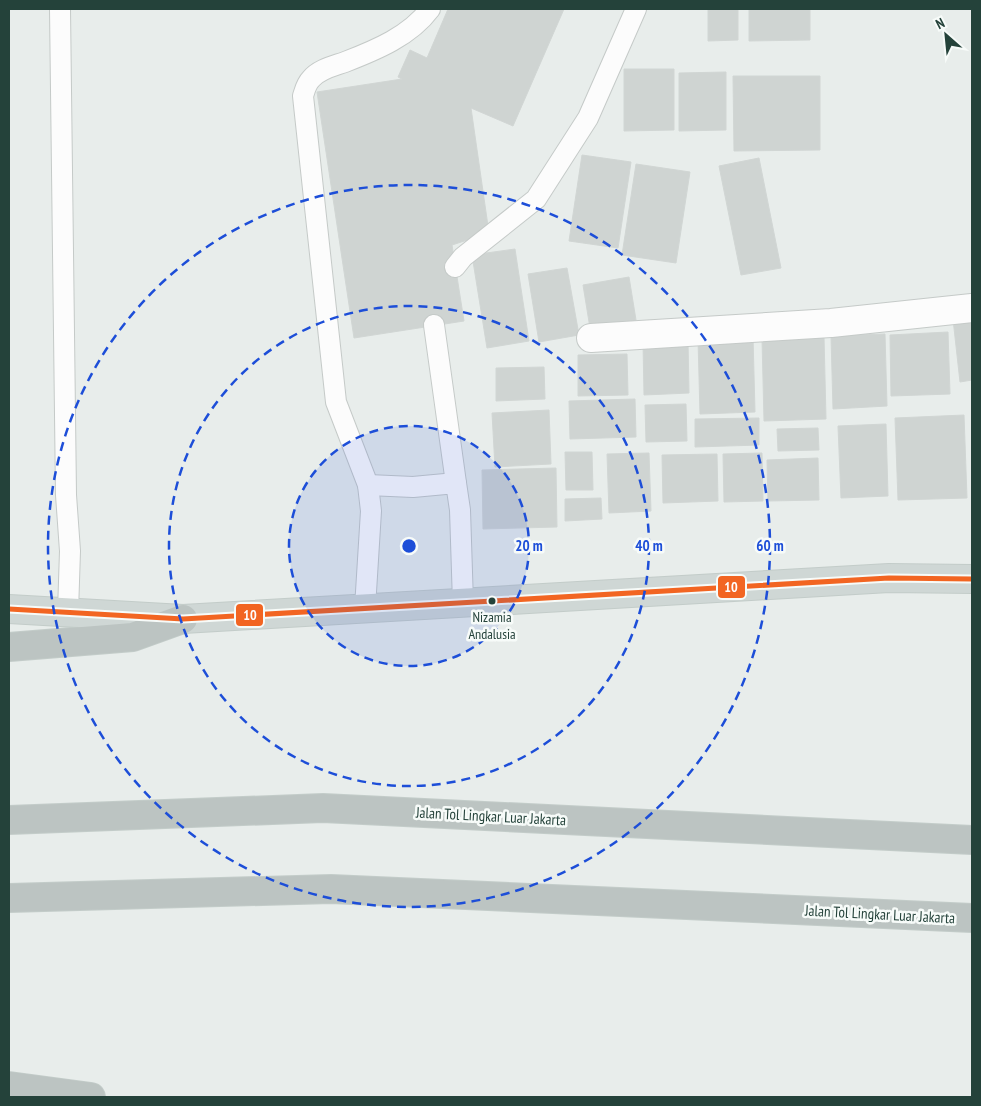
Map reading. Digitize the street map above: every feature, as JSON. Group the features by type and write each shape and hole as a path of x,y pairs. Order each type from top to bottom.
{"highway":[{"path":"9,647 133,636 183,620"},
{"name":"Jalan Tol Lingkar Luar Jakarta","path":"9,820 323,808 972,840"},
{"name":"Jalan Tol Lingkar Luar Jakarta","path":"9,898 331,888 972,918"},
{"path":"9,1086 91,1097"}],"main road":[{"path":"9,609 183,620 889,578 972,579"}],"street":[{"path":"591,338 831,323 972,308"}],"lane":[{"path":"60,9 66,495 70,551 68,612"},
{"path":"365,608 372,511 368,485 336,402 303,96 308,83 320,72 380,48 413,26 430,9"},
{"path":"455,267 463,257 536,199 588,118 636,9"},
{"path":"434,325 460,510 463,603"},
{"path":"368,485 413,487 456,483"}],"building":[{"path":"448,9 564,9 513,126 471,108 489,233 452,245 464,321 354,338 317,92 402,79 398,77 410,50 427,58"},
{"path":"708,9 738,9 738,40 708,41"},
{"path":"749,9 810,9 810,40 749,41"},
{"path":"624,69 674,69 674,130 624,131"},
{"path":"726,72 726,130 679,131 679,73"},
{"path":"733,76 820,76 820,150 734,151"},
{"path":"582,155 631,162 618,248 569,241"},
{"path":"759,158 781,268 741,275 719,166"},
{"path":"636,164 690,172 676,263 622,255"},
{"path":"515,249 529,341 487,348 472,255"},
{"path":"567,268 579,335 539,342 528,274"},
{"path":"629,277 636,320 590,328 583,285"},
{"path":"972,317 972,380 960,382 953,319"},
{"path":"948,332 950,394 891,396 890,335"},
{"path":"885,334 887,406 833,409 831,336"},
{"path":"753,337 755,412 700,414 698,339"},
{"path":"824,337 826,419 764,421 762,339"},
{"path":"688,341 689,393 644,395 643,342"},
{"path":"627,354 628,395 578,396 578,355"},
{"path":"544,367 545,399 496,401 496,368"},
{"path":"635,399 636,437 570,439 569,401"},
{"path":"686,404 687,441 646,442 645,405"},
{"path":"549,410 551,464 495,467 492,413"},
{"path":"964,415 967,498 898,500 895,418"},
{"path":"759,418 759,445 695,447 695,419"},
{"path":"886,424 888,496 841,498 838,426"},
{"path":"818,428 819,450 778,451 777,429"},
{"path":"565,452 592,452 593,490 566,490"},
{"path":"649,453 651,511 609,513 607,454"},
{"path":"762,453 763,501 724,502 723,454"},
{"path":"717,454 718,501 663,503 662,455"},
{"path":"818,458 819,500 768,501 767,460"},
{"path":"556,468 557,527 483,529 482,470"},
{"path":"601,498 602,519 565,521 565,499"}],"transit line":[{"name":"10","path":"9,609 183,619 889,578 972,579"}],"place":[{"name":"Nizamia Andalusia","path":"492,601"}]}
